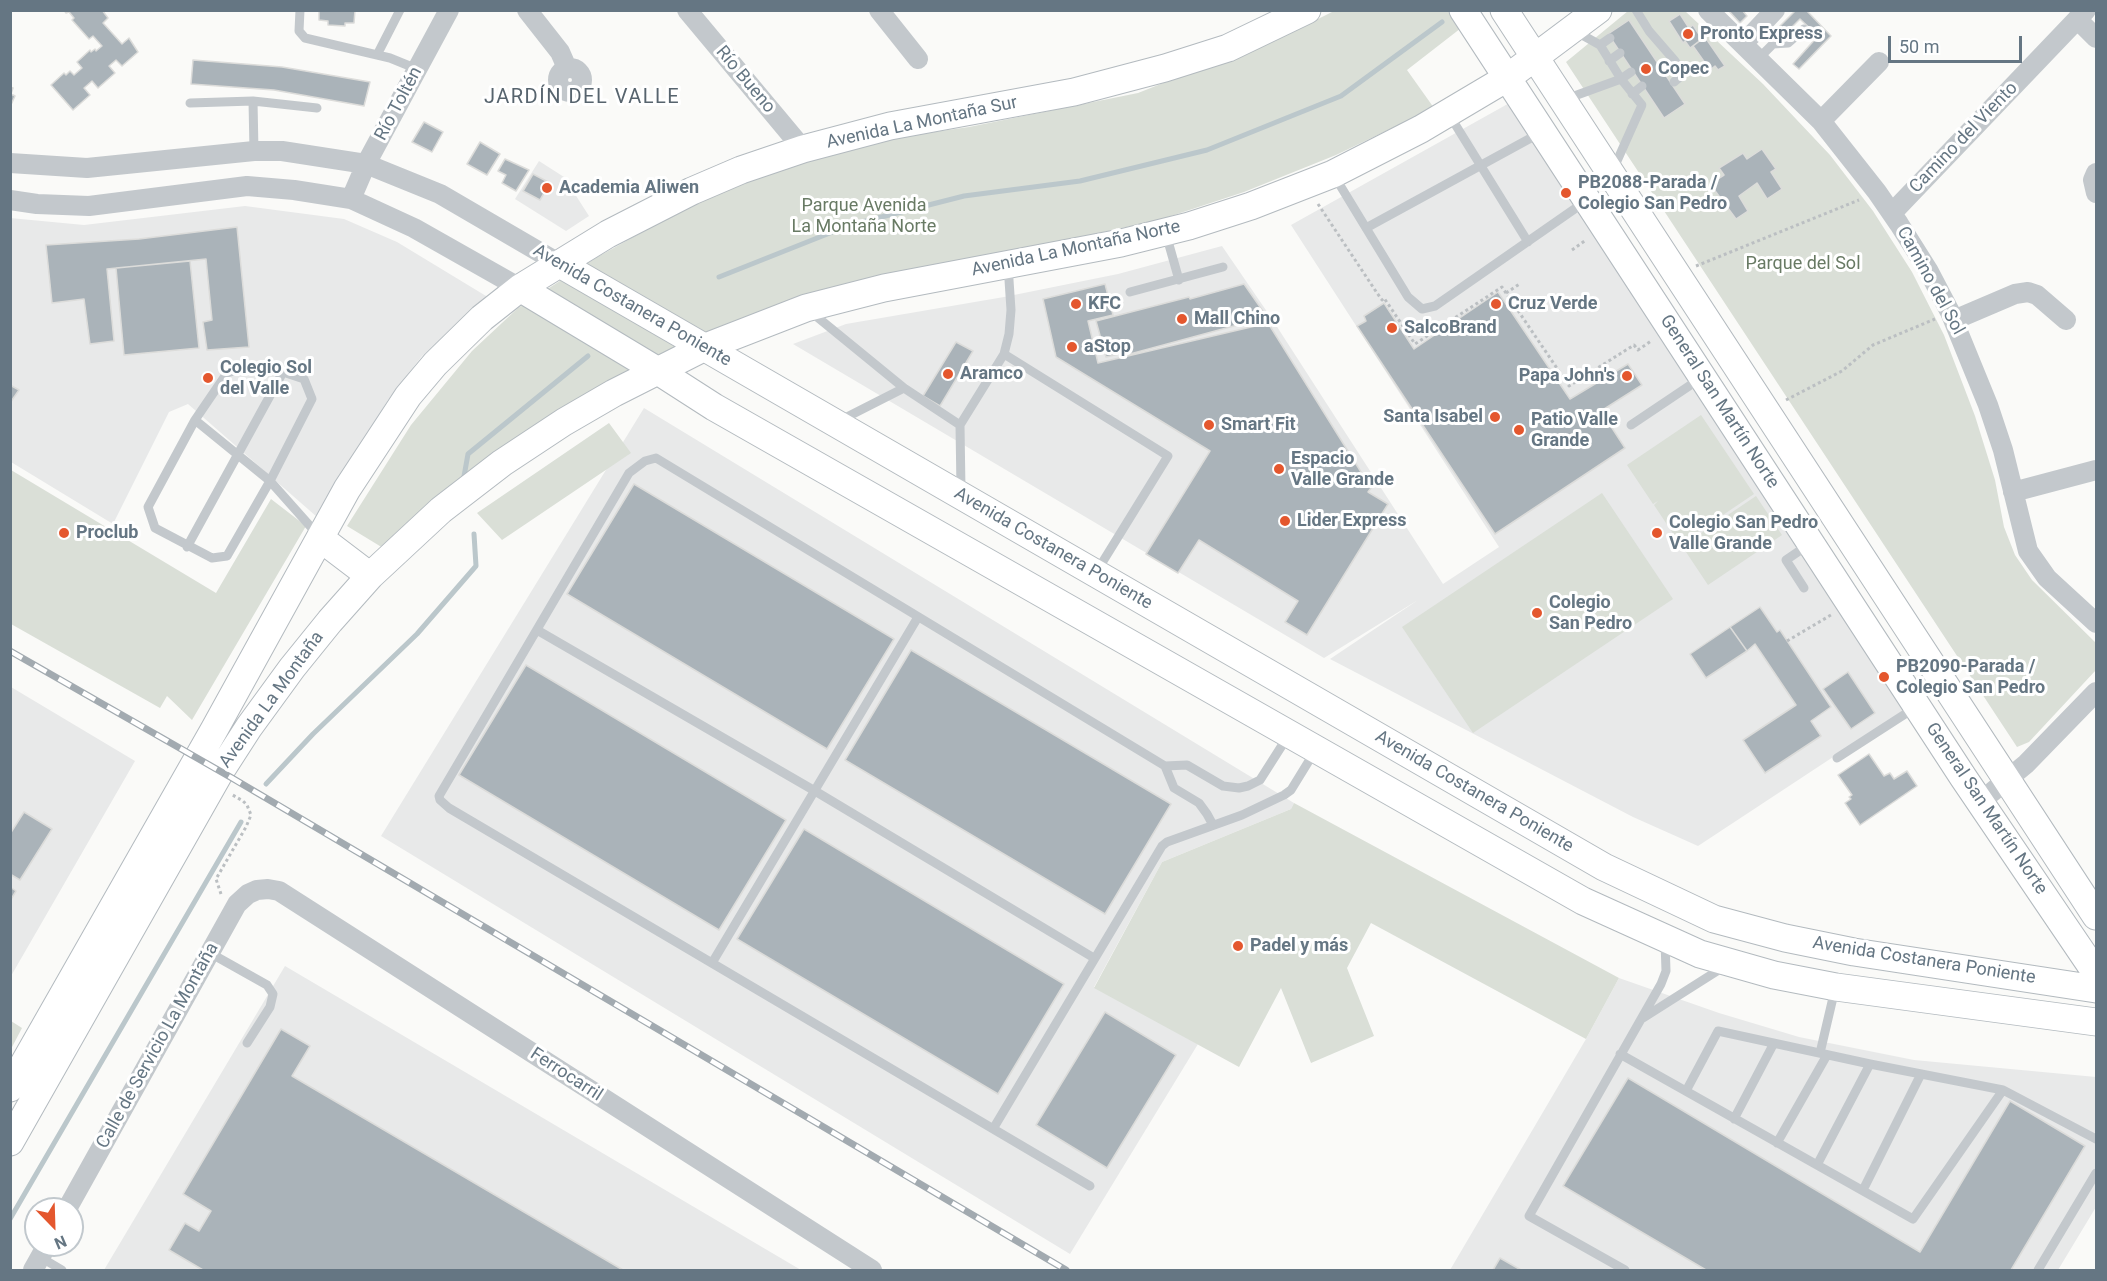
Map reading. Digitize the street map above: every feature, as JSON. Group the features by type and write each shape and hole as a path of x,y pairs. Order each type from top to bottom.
{"street":[{"name":"Río Toltén","path":"351,199 366,164 450,10"},
{"path":"527,10 560,52 567,68"},
{"name":"Río Bueno","path":"687,10 802,149"},
{"path":"879,10 918,59"},
{"name":"Avenida La Montaña Sur","path":"520,288 608,234 692,191 741,170 802,149 890,126 1074,92 1156,71 1228,48 1307,10"},
{"name":"General San Martín Norte","path":"1463,10 1980,802 2097,973"},
{"name":"General San Martín Norte","path":"1504,10 2097,916"},
{"name":"Avenida La Montaña Norte","path":"658,371 703,348 806,308 884,288 1121,243 1251,206 1333,174 1448,113 1535,59 1598,10"},
{"name":"Camino del Sol","path":"1708,10 1821,121 1892,213 1928,270 1952,316 1988,405 2003,450 2028,551 2047,578 2097,623"},
{"path":"1743,44 1775,10"},
{"path":"2082,15 2097,38"},
{"name":"Camino del Viento","path":"1892,213 2082,15"},
{"path":"1821,121 1879,63"},
{"name":"Avenida Costanera Poniente","path":"10,163 87,168 254,151 282,151 366,164 440,194 1604,867 1714,919 1785,938 1854,952 2097,989"},
{"path":"2097,173 2092,180 2097,193"},
{"name":"Avenida Costanera Poniente","path":"10,200 37,204 89,206 247,186 294,190 351,199 414,228 520,288 714,407 1583,901 1700,954 1774,975 1836,987 2097,1022"},
{"name":"Avenida La Montaña","path":"10,1088 374,445 408,396 435,364 482,318 520,288"},
{"path":"1952,316 2015,294 2028,292 2037,295 2066,320"},
{"name":"Avenida La Montaña","path":"10,1142 214,784 249,727 330,621 370,576 441,510 502,463 574,416 658,371"},
{"path":"2013,492 2097,470"},
{"path":"320,538 370,576"},
{"path":"1980,802 2092,705"},
{"name":"Calle de Servicio La Montaña","path":"74,1197 234,909 248,894 257,890"},
{"name":"Ferrocarril","path":"257,890 279,891 872,1270"},
{"path":"2010,1010 2025,1003 2029,995 2026,988 2013,976"}],"lane":[{"path":"300,10 299,31 305,38 390,58 417,69"},
{"path":"377,55 399,10"},
{"path":"1635,15 1646,34 1676,61 1682,75 1674,82"},
{"path":"1758,59 1773,44 1788,43 1804,29"},
{"path":"1573,30 1600,45 1632,94 1646,102 1611,175"},
{"path":"1600,45 1610,38"},
{"path":"1655,55 1664,48"},
{"path":"1609,61 1620,53"},
{"path":"1665,70 1676,61"},
{"path":"1562,100 1621,79 1631,72"},
{"path":"1632,94 1642,86"},
{"path":"253,101 254,151"},
{"path":"190,103 253,101 317,108"},
{"path":"1448,113 1528,242"},
{"path":"1366,228 1542,131"},
{"path":"1333,174 1408,297 1422,309 1435,306 1587,200"},
{"path":"1165,232 1179,280"},
{"path":"961,496 960,425 1004,354 1009,334 1011,310 1008,263"},
{"path":"1130,292 1222,267"},
{"path":"806,308 904,388 960,425"},
{"path":"1004,354 1168,456 1096,574"},
{"path":"248,367 283,372 304,379 312,399 270,481 227,556 212,558 154,528 148,507 195,420 226,373 248,367"},
{"path":"187,547 283,372"},
{"path":"1631,425 1703,377"},
{"path":"835,423 904,388"},
{"path":"195,420 270,481 320,538"},
{"path":"1090,1186 449,808 440,800 441,793 629,473 645,461 656,458 1165,766 1187,765 1223,786 1239,788 1248,786 1260,780 1289,734"},
{"path":"1804,588 1786,560 1811,543"},
{"path":"712,963 918,617"},
{"path":"537,630 815,791 1094,958"},
{"path":"1837,759 1918,706"},
{"path":"993,1129 1162,846 1167,842 1274,801 1288,793 1317,750"},
{"path":"1165,766 1174,788 1199,803 1213,825"},
{"path":"1624,1270 1529,1216 1661,984 1666,971 1664,938"},
{"path":"210,953 267,985 273,994 270,1007 247,1043"},
{"path":"1641,1019 1730,963"},
{"path":"1777,1143 1823,1054 1836,987"},
{"path":"1686,1091 1718,1031 2003,1090 2097,1139"},
{"path":"1734,1119 1774,1044"},
{"path":"1620,1054 1913,1219 2003,1090"},
{"path":"1817,1165 1870,1064"},
{"path":"1863,1190 1921,1074"},
{"path":"2038,1270 2097,1173"},
{"path":"40,1258 62,1270"}],"path":[{"path":"1305,184 1377,293 1382,300 1384,298 1415,344 1502,287 1569,386 1634,345 1638,350 1651,341"},
{"path":"1696,266 1877,192"},
{"path":"1572,249 1590,238"},
{"path":"1506,293 1521,283"},
{"path":"1785,401 1842,371 1873,345 1952,316"},
{"path":"1787,641 1837,611"},
{"path":"214,784 243,801 251,815 216,879 218,890 234,909"}],"shaded area":[{"path":"1513,101 1909,707 1698,846 1633,817 1330,659 1418,600 1324,658 793,344 846,324 1004,297 1118,274 1222,246 1272,319 1443,584 1499,547 1291,225"},
{"name":"Academia Aliwen","path":"539,161 564,177 589,216 566,231 515,199"},
{"name":"Colegio Sol del Valle","path":"245,206 344,219 397,242 491,299 422,356 388,400 317,517 188,404 169,412 113,524 11,462 10,218 84,225"},
{"path":"644,408 1294,803 1291,809 1162,862 1094,987 1198,1044 1070,1254 381,836"},
{"path":"11,687 135,761 11,976"},
{"path":"285,966 801,1270 104,1270"},
{"path":"1619,978 1719,1013 1799,1037 1914,1060 2096,1077 2096,1207 2058,1270 1450,1270 1586,1039"}],"green space":[{"name":"Parque Avenida La Montaña Norte","path":"1334,11 1483,11 1407,70 1434,108 1336,155 1244,192 1159,220 965,262 610,392 388,551 347,526 411,425 472,351 518,308 594,259 719,189 849,144 969,127 1138,93 1292,32"},
{"name":"Parque del Sol","path":"1628,11 1685,11 1763,84 1830,155 1873,211 1912,272 1944,335 1975,416 1995,480 2004,527 2015,555 2032,580 2096,643 2096,670 2029,742 2017,747 1566,62"},
{"path":"1701,415 1754,494 1680,544 1654,505 1658,501 1653,504 1627,465"},
{"path":"609,423 631,453 502,540 477,513"},
{"name":"Proclub","path":"11,470 216,593 271,499 306,526 192,720 167,696 160,708 11,624"},
{"name":"Colegio San Pedro","path":"1602,493 1673,599 1473,733 1402,627"},
{"path":"1756,496 1782,535 1708,585 1682,546"},
{"name":"Padel y más","path":"1294,803 1619,978 1586,1039 1371,923 1347,968 1374,1036 1311,1063 1281,988 1239,1067 1094,988 1162,862 1291,809"},
{"path":"11,1021 22,1028 11,1049"}],"building":[{"path":"64,10 102,10 108,18 103,23 122,44 129,38 138,52 122,66 116,60 109,66 115,73 98,88 92,81 84,88 90,95 73,110 51,85 64,73 66,75 70,71 74,75 82,68 77,62 90,50 91,52 95,49 96,51 102,46 93,36 89,39 72,20 74,18 69,12 66,13"},
{"path":"319,10 355,10 354,23 345,23 345,26 328,25 328,21 319,20"},
{"path":"1728,10 1742,10 1747,16 1740,23"},
{"path":"1796,10 1806,10 1831,36 1799,69 1793,64 1818,36 1800,19 1784,35 1777,29"},
{"name":"Pronto Express","path":"1680,14 1689,28 1693,25 1702,39 1690,48 1685,41 1683,43 1669,21"},
{"name":"Copec","path":"1629,20 1685,104 1664,118 1608,34"},
{"path":"1705,37 1725,66 1718,70 1715,66 1710,70 1693,46"},
{"path":"193,60 282,67 370,82 364,106 274,90 191,84"},
{"path":"10,87 13,88 11,94 15,96 10,107"},
{"path":"424,122 443,132 432,152 412,142"},
{"path":"480,142 500,154 487,175 467,164"},
{"path":"1762,149 1776,169 1771,172 1782,189 1767,199 1757,183 1739,196 1748,211 1736,219 1710,184 1724,175 1719,168 1743,153 1747,159"},
{"path":"505,159 529,170 516,191 502,183 506,175 498,171"},
{"path":"533,174 550,183 540,200 523,191"},
{"path":"237,227 249,347 207,350 203,322 212,320 206,259 107,269 114,341 90,344 84,299 52,303 46,245 139,239"},
{"path":"190,261 199,348 124,355 116,268"},
{"name":"Espacio Valle Grande","path":"1105,284 1113,315 1088,321 1098,363 1268,323 1371,488 1368,492 1388,504 1307,635 1285,622 1298,601 1199,540 1178,573 1146,554 1210,451 1056,357 1043,299"},
{"name":"Mall Chino","path":"1244,284 1267,317 1130,354 1127,352 1106,357 1096,321"},
{"name":"Patio Valle Grande","path":"1498,292 1570,399 1628,364 1642,385 1601,411 1625,448 1495,534 1357,326 1366,321 1364,316 1384,303 1414,349"},
{"name":"Aramco","path":"956,342 973,351 940,406 923,396"},
{"path":"10,385 19,390 10,403"},
{"path":"634,484 894,639 827,749 567,594"},
{"path":"1760,607 1777,632 1780,630 1831,707 1811,721 1821,736 1765,773 1743,740 1796,705 1755,644 1747,651 1730,627"},
{"path":"1730,627 1747,651 1706,678 1690,654"},
{"path":"911,650 1171,804 1105,914 845,760"},
{"path":"526,665 786,820 719,930 459,775"},
{"path":"1848,672 1875,713 1851,729 1823,689"},
{"path":"1869,754 1884,776 1890,773 1894,779 1907,771 1917,786 1860,825 1845,803 1851,799 1849,797 1852,795 1838,775"},
{"path":"24,812 52,829 20,880 10,874 10,834"},
{"path":"804,829 1064,984 998,1094 737,939"},
{"path":"10,887 16,891 10,901"},
{"path":"1105,1012 1176,1055 1107,1168 1036,1125"},
{"path":"281,1029 310,1046 292,1076 623,1270 203,1270 169,1250 185,1223 199,1231 211,1211 183,1194"},
{"path":"1628,1078 1920,1252 2010,1101 2085,1146 2011,1270 1706,1270 1563,1186"},
{"path":"1500,1258 1521,1270 1493,1270"}],"waterway":[{"path":"719,277 850,225 964,196 1080,181 1207,150 1341,96 1442,22"},
{"path":"463,482 468,454 588,356"},
{"path":"266,784 313,734 417,634 476,566 474,534"},
{"path":"10,1219 241,822"}],"railway":[{"path":"10,651 232,778 1066,1270"}],"place":[{"name":"Pronto Express","path":"1688,34"},
{"name":"Copec","path":"1646,69"},
{"name":"Academia Aliwen","path":"547,188"},
{"name":"PB2088-Parada / Colegio San Pedro","path":"1566,193"},
{"name":"KFC","path":"1076,304"},
{"name":"Cruz Verde","path":"1496,304"},
{"name":"Mall Chino","path":"1182,319"},
{"name":"SalcoBrand","path":"1392,328"},
{"name":"aStop","path":"1072,347"},
{"name":"Aramco","path":"948,374"},
{"name":"Papa John's","path":"1627,376"},
{"name":"Colegio Sol del Valle","path":"208,378"},
{"name":"Santa Isabel","path":"1495,417"},
{"name":"Smart Fit","path":"1209,425"},
{"name":"Patio Valle Grande","path":"1519,430"},
{"name":"Espacio Valle Grande","path":"1279,469"},
{"name":"Lider Express","path":"1285,521"},
{"name":"Proclub","path":"64,533"},
{"name":"Colegio San Pedro Valle Grande","path":"1657,533"},
{"name":"Colegio San Pedro","path":"1537,613"},
{"name":"PB2090-Parada / Colegio San Pedro","path":"1884,677"},
{"name":"Padel y más","path":"1238,946"}],"district":[{"name":"JARDÍN DEL VALLE","path":"582,98"}]}
